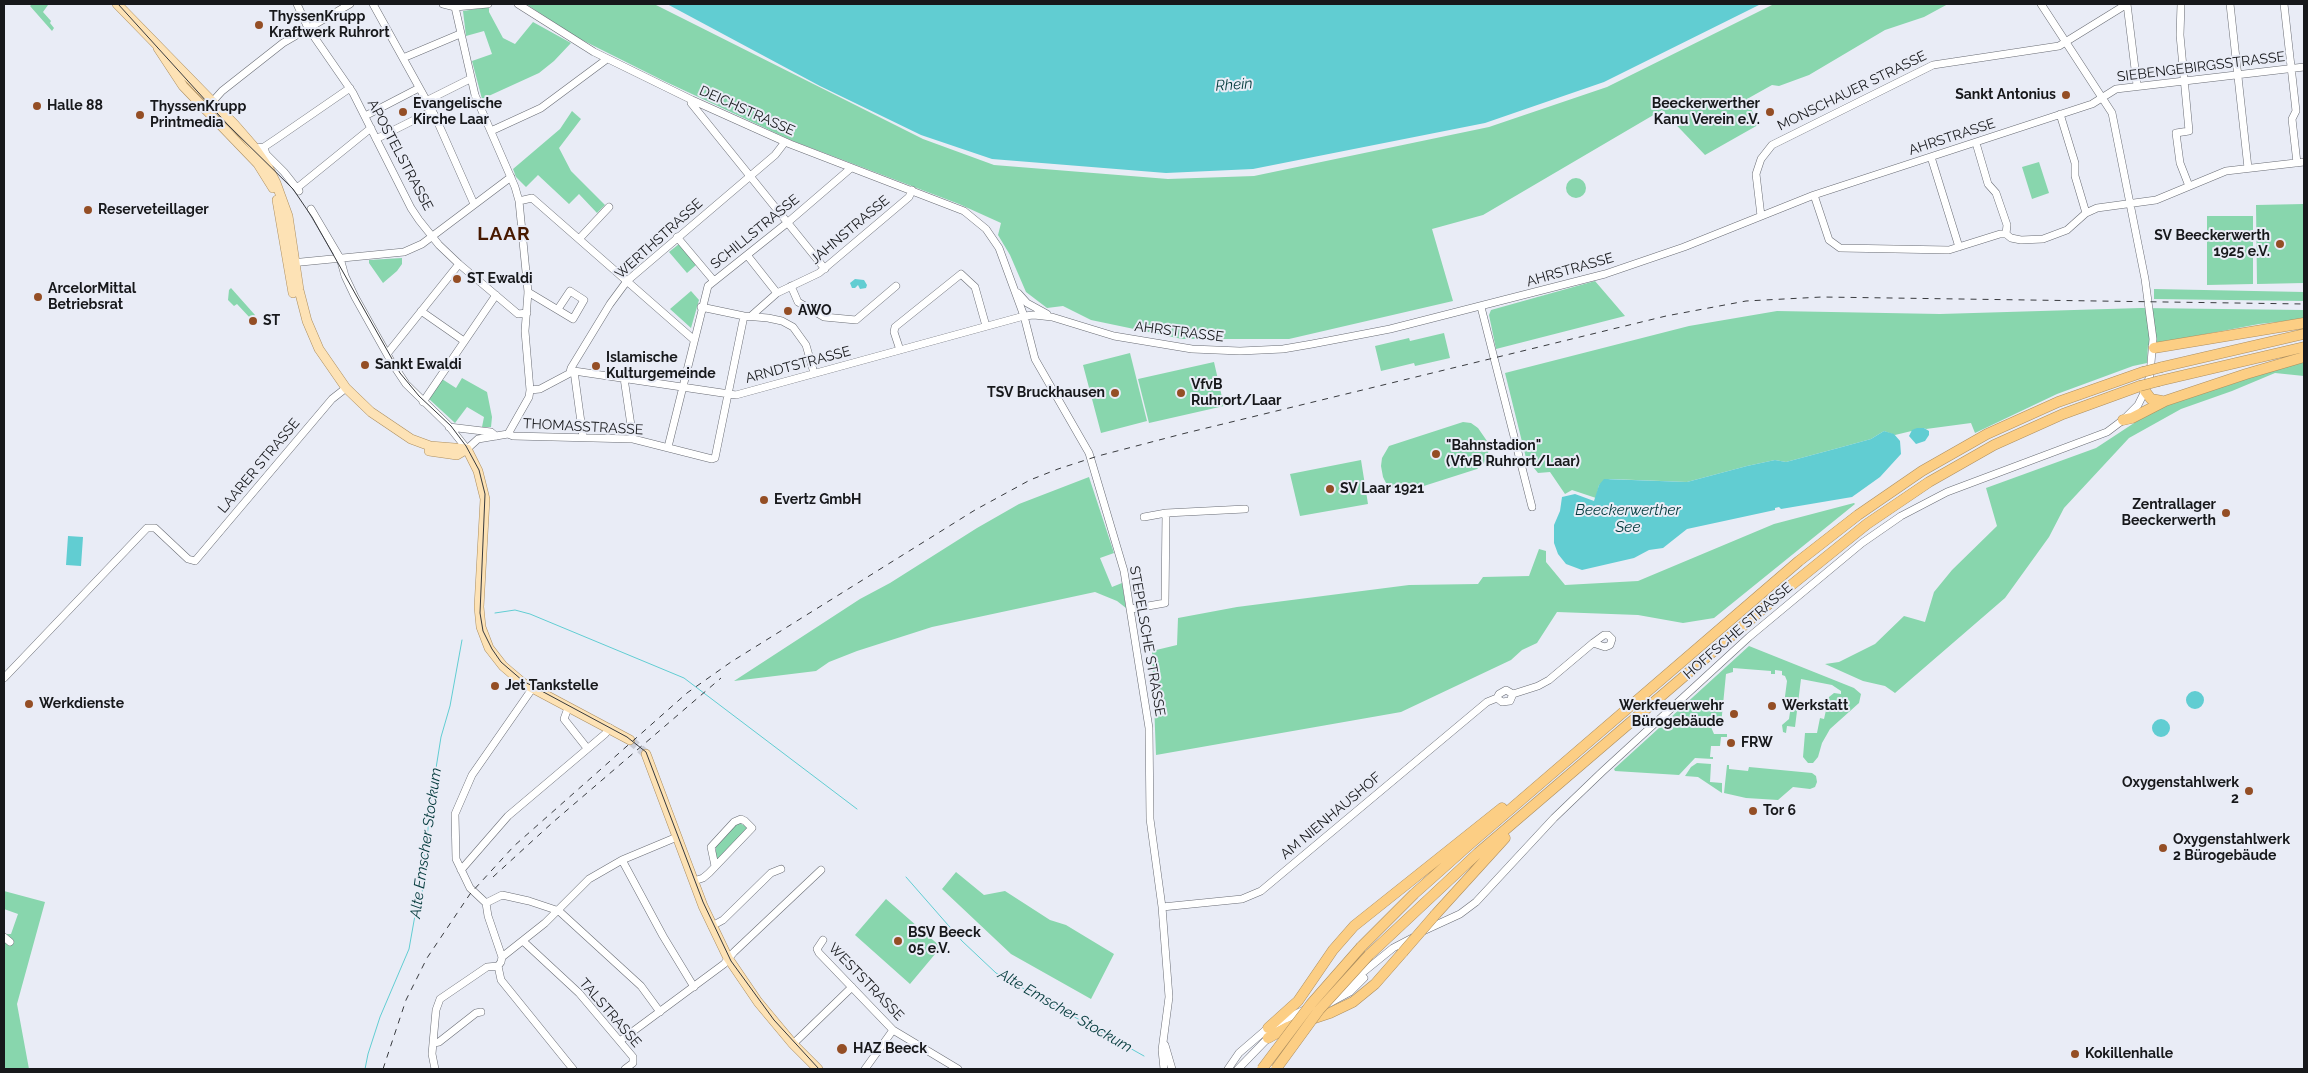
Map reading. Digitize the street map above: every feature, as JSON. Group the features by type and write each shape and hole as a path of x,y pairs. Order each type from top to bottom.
{"highway":[{"path":"2154,348 2304,323"},
{"path":"1262,1069 1310,1004 1360,947 1421,888 1799,561 1889,493 1954,453 2022,418 2066,399 2143,372 2304,334"},
{"path":"1276,1069 1319,1010 1370,955 1430,896 1808,571 1897,502 1961,463 2028,428 2098,400 2142,389 2159,381 2304,347"},
{"path":"2123,420 2132,418 2165,400 2304,357"},
{"path":"2142,389 2151,399 2165,400"},
{"path":"1268,1033 1303,995 1333,950 1354,926 1519,794 1538,786"},
{"path":"1268,1033 1330,1013 1353,1002 1375,984 1435,914 1535,804"}],"main road":[{"path":"117,4 158,47 167,53 212,102 259,147 282,195 290,227 295,300 306,333 322,365 366,416 408,443 445,454 457,455 467,449 478,471 485,499 479,607 481,627 486,641 496,658 510,673 532,689 630,740"},
{"path":"158,47 162,57 183,86 211,118 258,164 270,182 278,203 292,263"},
{"path":"646,754 712,926 728,958 758,1002 793,1044 818,1069"}],"street":[{"name":"APOSTELSTRASSE","path":"297,4 308,28 350,88 411,208 432,236 459,264 518,314 527,313"},
{"path":"205,110 267,55 308,28 350,4"},
{"path":"374,4 432,111 474,204"},
{"path":"443,4 455,7 488,4"},
{"name":"DEICHSTRASSE","path":"518,4 607,59 692,100 785,142 950,204 964,210 976,220"},
{"path":"2041,4 2112,113 2145,279 2154,348 2142,389"},
{"path":"2127,4 2137,85"},
{"name":"MONSCHAUER STRASSE","path":"1761,216 1756,174 1761,159 1774,143 1933,65 2059,46 2127,4"},
{"path":"2181,4 2180,35 2189,131 2176,134 2180,163 2189,186"},
{"path":"2230,4 2248,168"},
{"path":"2006,234 2011,238 2021,240 2043,238 2067,230 2086,213 2096,208 2156,200 2226,171 2301,163 2292,118 2296,110 2284,4"},
{"path":"311,209 340,258 347,282 406,384 449,427 467,449 478,439 508,434 529,397 530,390 525,330 528,292 519,201 516,187 470,80 455,7"},
{"path":"402,58 460,34"},
{"path":"491,131 541,108 607,59"},
{"name":"SIEBENGEBIRGSSTRASSE","path":"2103,97 2116,88 2304,66"},
{"path":"426,101 470,80"},
{"path":"350,88 259,147 299,190 371,128"},
{"path":"365,116 419,88"},
{"name":"AHRSTRASSE","path":"1024,316 1052,316 1114,336 1181,348 1240,351 1283,349 1390,329 1605,274 1684,246 1814,195 2092,104 2103,97"},
{"path":"692,100 692,103 825,269"},
{"path":"376,139 432,111"},
{"path":"2060,114 2075,163 2075,176 2086,213"},
{"name":"WERTHSTRASSE","path":"572,371 570,368 610,304 627,281 775,155 785,142"},
{"path":"1976,143 1988,184 1999,199 2007,225 2006,234"},
{"path":"1932,157 1959,247"},
{"name":"SCHILLSTRASSE","path":"668,447 693,339 708,286 852,168"},
{"path":"292,263 404,252 432,236 511,177"},
{"name":"JAHNSTRASSE","path":"748,316 777,293 825,269 909,197 912,190"},
{"path":"1814,195 1829,240 1840,248 1949,250 2006,234"},
{"path":"519,201 532,198 693,339"},
{"path":"579,239 609,207"},
{"name":"STEPELSCHE STRASSE","path":"976,220 999,248 1024,316 1035,359 1089,454 1124,571 1149,728 1150,819 1162,908 1169,997 1162,1062 1164,1069"},
{"path":"677,237 714,281"},
{"path":"747,255 777,293"},
{"path":"387,354 459,264"},
{"path":"900,350 894,332 895,327 961,274 975,287 986,326"},
{"path":"791,286 798,302 824,316 856,320 896,286"},
{"path":"1015,290 1028,303 1052,316"},
{"path":"528,292 558,309"},
{"path":"423,402 496,295"},
{"path":"1481,306 1532,507"},
{"path":"702,307 782,321 794,327 806,344 814,373"},
{"path":"421,311 464,341"},
{"path":"729,394 748,316"},
{"name":"ARNDTSTRASSE","path":"572,371 736,394 1024,316"},
{"path":"530,390 540,389 572,371 583,438"},
{"path":"624,378 633,439"},
{"name":"HOFFSCHE STRASSE","path":"1228,1069 1239,1053 1268,1033 1350,992 1388,952 1425,930 1460,914 1476,902 1554,818 1603,770 1749,637 1862,543 1901,516 1932,499 2106,432 2123,420 2138,405 2142,389"},
{"name":"LAARER STRASSE","path":"6,676 147,528 154,528 193,562 332,399 343,390"},
{"name":"THOMASSTRASSE","path":"508,434 513,436 633,439 712,459 715,458 729,394"},
{"path":"449,427 491,432 496,436"},
{"path":"1144,517 1166,513 1245,509"},
{"path":"1131,609 1165,603 1166,513"},
{"name":"AM NIENHAUSHOF","path":"1162,908 1242,899 1261,891 1487,702 1497,698 1506,702 1512,698 1513,694 1538,686 1549,680 1593,643"},
{"path":"435,1069 433,1062 436,1010 440,999 487,967 498,966 502,962 486,903 470,888 455,855 455,814 472,775 532,689"},
{"path":"568,708 564,719 587,748"},
{"path":"461,870 508,816 610,728"},
{"path":"694,881 703,878 715,866 752,828 745,821 738,820 734,822 712,847 715,866"},
{"path":"502,957 524,942 589,879 622,860 677,837"},
{"path":"622,860 663,936 694,987"},
{"path":"712,926 723,920 771,872 781,869"},
{"path":"620,1041 694,987 728,958 821,870"},
{"path":"486,903 502,895 530,900 559,910 641,986 660,1012"},
{"path":"4,937 10,942"},
{"name":"WESTSTRASSE","path":"823,940 817,949 819,953 893,1030 958,1069"},
{"name":"TALSTRASSE","path":"524,942 579,993 620,1041 634,1060 625,1069"},
{"path":"498,966 500,980 573,1069"},
{"path":"793,1044 852,987"},
{"path":"434,1044 476,1013 481,1012"},
{"path":"865,1069 893,1030"},
{"name":"HOFFSCHE STRASSE","path":"1238,1069 1268,1033"},
{"name":"STEPELSCHE STRASSE","path":"1164,1038 1172,1069"},
{"path":"1239,1053 1246,1059"}],"green space":[{"path":"32,4 48,5 43,12 51,21 50,23 54,28 52,31 30,6"},
{"path":"526,4 654,4 923,139 994,165 1168,179 1254,176 1489,127 1607,87 1774,4 1948,4 1924,17 1885,30 1809,75 1779,86 1772,85 1747,99 1758,125 1705,155 1662,110 1483,215 1432,229 1453,301 1289,339 1182,339 1091,320 1063,306 1047,308 1026,292 1010,255 998,235 1001,223 959,204 793,141 664,81 576,37"},
{"path":"489,7 489,12 503,38 515,44 533,22 571,43 554,61 539,73 482,99 472,61 492,54 484,31 466,36 463,11"},
{"path":"572,111 581,119 559,148 571,171 605,205 597,213 579,194 569,204 538,175 526,187 516,177 513,169 560,129"},
{"path":"2039,162 2049,193 2032,199 2022,167"},
{"path":"1576,178 1583,181 1586,188 1583,195 1576,198 1569,195 1566,188 1569,181"},
{"name":"SV Beeckerwerth 1925 e.V.","path":"2304,204 2304,283 2257,284 2256,205"},
{"name":"SV Beeckerwerth 1925 e.V.","path":"2207,216 2253,216 2253,284 2207,285"},
{"path":"679,244 696,265 687,273 669,252"},
{"path":"402,258 402,264 397,271 383,283 369,263 369,260"},
{"path":"1595,281 1625,316 1496,349 1489,315 1491,310"},
{"path":"231,288 255,315 251,319 237,304 234,306 228,300"},
{"path":"2154,289 2304,292 2304,301 2154,299"},
{"path":"691,291 699,300 691,328 670,309"},
{"path":"2141,308 2304,310 2304,319 2259,324 2148,345 2147,363 2133,366 2057,394 1975,433 1971,423 1924,428 1895,435 1884,431 1871,439 1786,462 1775,460 1687,482 1610,479 1599,485 1596,498 1572,490 1565,494 1550,472 1538,473 1526,458 1505,373 1689,326 1777,311 1940,314"},
{"path":"1444,333 1450,358 1415,366 1414,363 1381,371 1375,346 1409,338 1410,341"},
{"name":"TSV Bruckhausen","path":"1130,353 1147,421 1101,433 1083,365"},
{"name":"VfvB Ruhrort/Laar","path":"1214,362 1224,406 1149,423 1138,379"},
{"path":"2304,362 2304,376 2275,373 2181,409 2129,438 2064,508 2049,537 2005,598 1895,693 1885,686 1863,681 1825,664 1839,662 1875,644 1904,616 1925,622 1934,592 1952,570 1997,526 1986,488 2096,448 2160,406"},
{"path":"462,378 487,392 492,417 491,427 482,427 484,417 467,407 455,423 428,398 442,379 456,388"},
{"name":"\"Bahnstadion\" (VfvB Ruhrort/Laar)","path":"1463,422 1471,423 1478,428 1487,441 1489,450 1484,463 1477,469 1405,492 1397,491 1386,483 1381,466 1382,458 1389,446"},
{"name":"SV Laar 1921","path":"1361,460 1368,504 1300,516 1290,474"},
{"path":"1089,477 1114,553 1100,558 1112,587 1122,583 1126,608 1117,601 1095,592 932,627 857,651 829,662 816,671 734,681 860,599 890,583 977,528 1019,504"},
{"path":"1854,503 1714,618 1683,623 1638,615 1557,612 1537,643 1522,650 1511,660 1401,712 1156,755 1152,651 1177,645 1178,618 1237,607 1409,585 1478,584 1483,577 1529,576 1539,549 1546,551 1546,562 1565,585 1638,581 1774,524"},
{"path":"1749,646 1854,688 1861,694 1859,703 1830,729 1822,743 1818,757 1813,763 1808,763 1803,757 1805,733 1817,733 1820,718 1824,719 1829,697 1834,693 1841,694 1841,691 1832,685 1801,679 1795,727 1787,726 1786,733 1783,732 1782,725 1789,719 1791,705 1784,704 1787,681 1785,676 1782,675 1782,671 1775,670 1775,674 1771,674 1771,671 1733,668 1733,672 1726,674 1721,725 1711,727 1714,734 1727,734 1727,737 1721,737 1720,746 1711,746 1710,757 1713,757 1713,759 1695,758 1679,775 1615,771 1614,769"},
{"path":"1697,763 1711,764 1710,782 1722,783 1722,793 1698,777 1685,776 1691,767"},
{"path":"1727,765 1729,765 1729,769 1748,771 1749,767 1812,773 1816,776 1817,782 1815,787 1810,789 1793,787 1778,800 1746,798 1724,793"},
{"path":"740,823 748,828 716,863 716,846"},
{"path":"956,872 984,895 1005,891 1050,920 1066,925 1114,954 1091,999 1011,954 942,889"},
{"path":"4,891 45,902 17,1004 29,1069 4,1069 4,934 11,934 18,914 4,909"},
{"name":"BSV Beeck 05 e.V.","path":"886,899 941,947 910,984 855,935"}],"water":[{"name":"Rhein","path":"667,4 1761,4 1604,82 1485,123 1253,169 1166,173 992,159 921,135 820,86"},
{"path":"855,279 864,280 867,285 866,288 860,289 858,285 852,288 850,283"},
{"path":"1924,428 1929,431 1929,435 1925,441 1916,444 1909,436 1912,430"},
{"name":"Beeckerwerther See","path":"1884,431 1894,434 1900,441 1901,454 1880,477 1852,497 1781,509 1779,507 1775,508 1775,510 1687,529 1663,548 1649,550 1634,558 1582,570 1566,564 1558,554 1554,543 1554,525 1560,511 1562,497 1575,494 1594,501 1599,485 1604,479 1687,482 1775,460 1786,462 1871,439"},
{"path":"68,536 83,537 81,566 66,565"},
{"path":"2191,691 2199,691 2204,696 2202,707 2191,709 2186,704 2186,696"},
{"path":"2161,719 2167,722 2170,728 2167,734 2161,737 2155,734 2152,728 2155,722"}],"waterway":[{"name":"Alte Emscher Stockum","path":"495,613 515,610 530,614 684,678 857,809"},
{"name":"Alte Emscher Stockum","path":"365,1069 380,1017 409,949 417,904 422,894 421,872 424,862 433,787 441,737 450,706 462,640"},
{"name":"Alte Emscher Stockum","path":"906,877 962,941 996,973 1144,1056"}],"tunnel":[{"path":"630,740 646,754"}],"tram line":[{"path":"118,4 227,124 293,189 312,217 400,373 419,396 451,426 466,446 479,470 485,494 480,613 483,631 492,649 501,662 523,681 627,737 646,752 703,902 731,961 774,1020 819,1069"}],"railway":[{"path":"383,1069 406,1000 427,958 470,894 514,846 687,693 731,662 975,510 1030,480 1098,456 1182,434 1666,316 1746,301 1822,297 2304,304"},
{"path":"493,877 552,823 721,678"}],"place":[{"name":"ThyssenKrupp Kraftwerk Ruhrort","path":"259,25"},
{"name":"Sankt Antonius","path":"2066,95"},
{"name":"Halle 88","path":"37,106"},
{"name":"Evangelische Kirche Laar","path":"403,112"},
{"name":"Beeckerwerther Kanu Verein e.V.","path":"1770,112"},
{"name":"ThyssenKrupp Printmedia","path":"140,115"},
{"name":"Reserveteillager","path":"88,210"},
{"name":"SV Beeckerwerth 1925 e.V.","path":"2280,244"},
{"name":"ST Ewaldi","path":"457,279"},
{"name":"ArcelorMittal Betriebsrat","path":"38,297"},
{"name":"AWO","path":"788,311"},
{"name":"ST","path":"253,321"},
{"name":"Sankt Ewaldi","path":"365,365"},
{"name":"Islamische Kulturgemeinde","path":"596,366"},
{"name":"TSV Bruckhausen","path":"1115,393"},
{"name":"VfvB Ruhrort/Laar","path":"1181,393"},
{"name":"\"Bahnstadion\" (VfvB Ruhrort/Laar)","path":"1436,454"},
{"name":"SV Laar 1921","path":"1330,489"},
{"name":"Evertz GmbH","path":"764,500"},
{"name":"Zentrallager Beeckerwerth","path":"2226,513"},
{"name":"Jet Tankstelle","path":"495,686"},
{"name":"Werkdienste","path":"29,704"},
{"name":"Werkstatt","path":"1772,706"},
{"name":"Werkfeuerwehr Bürogebäude","path":"1734,714"},
{"name":"FRW","path":"1731,743"},
{"name":"Oxygenstahlwerk 2","path":"2249,791"},
{"name":"Tor 6","path":"1753,811"},
{"name":"Oxygenstahlwerk 2 Bürogebäude","path":"2163,848"},
{"name":"BSV Beeck 05 e.V.","path":"898,941"},
{"name":"HAZ Beeck","path":"842,1049"},
{"name":"Kokillenhalle","path":"2075,1054"}],"district":[{"name":"LAAR","path":"504,234"}]}
